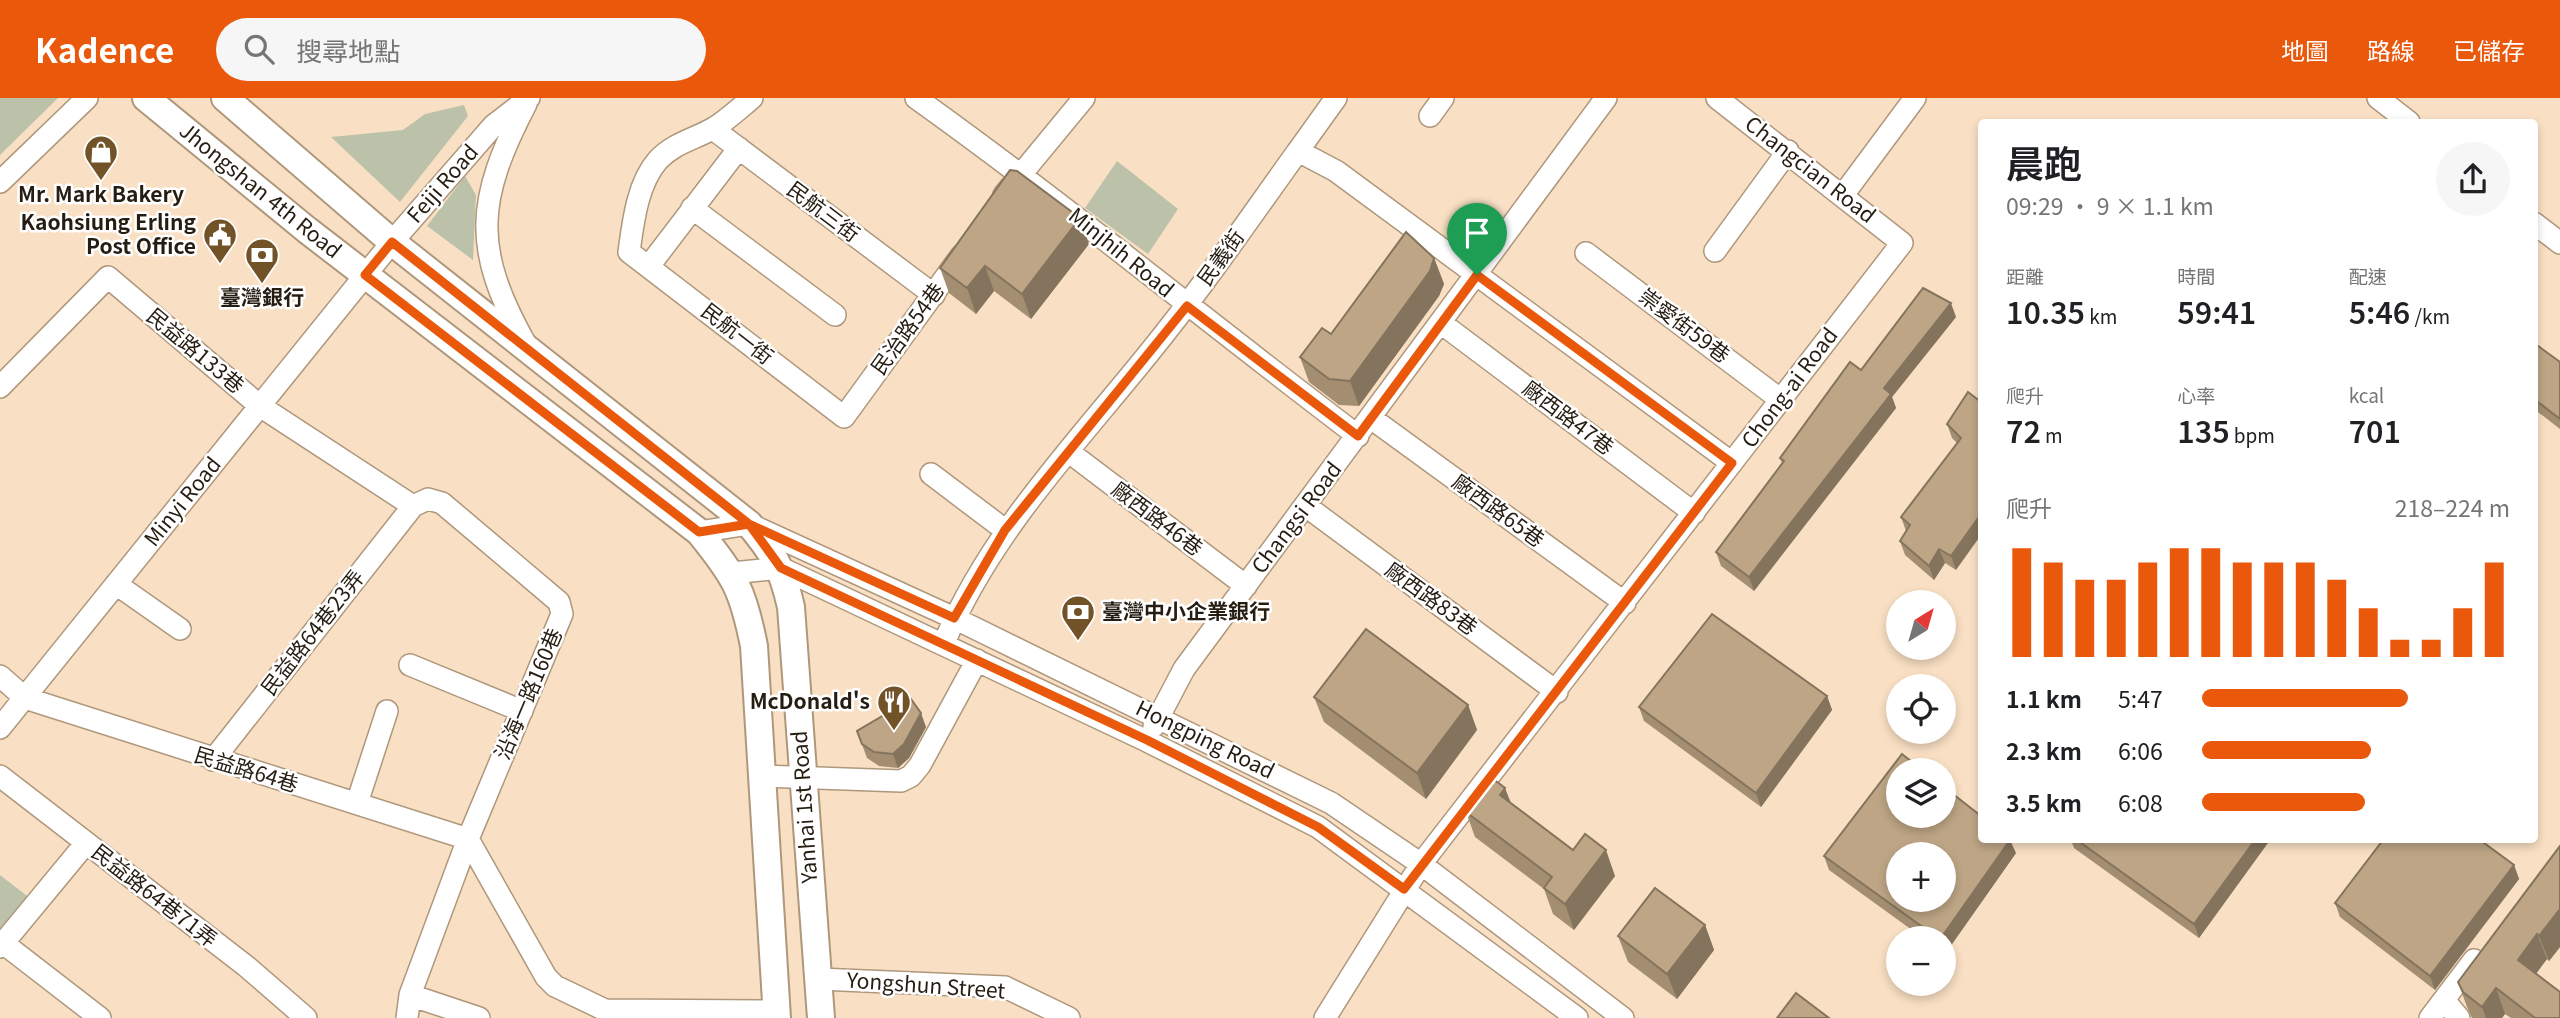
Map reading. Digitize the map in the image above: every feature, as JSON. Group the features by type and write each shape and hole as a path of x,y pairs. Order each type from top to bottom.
{"main road":[{"name":"Jhongshan 4th Road","path":"146,98 365,275 699,532 733,573"},
{"path":"225,98 392,242 749,524"},
{"name":"Yanhai 1st Road","path":"749,524 781,568 791,607 821,1018"},
{"name":"Yanhai 1st Road","path":"733,573 745,600 754,646 777,1015"}],"street":[{"path":"0,182 88,98"},
{"name":"Feiji Road","path":"494,125 507,98"},
{"path":"528,350 494,283 485,234 497,168 529,98"},
{"name":"Feiji Road","path":"365,275 494,125 529,98"},
{"path":"713,129 752,98"},
{"name":"Minjhih Road","path":"916,98 1020,172 1187,306 1358,436"},
{"path":"989,217 1020,172 1084,98"},
{"name":"民義街","path":"944,643 954,618 1005,530 1187,306 1336,98"},
{"path":"1430,116 1443,98"},
{"name":"Changsi Road","path":"1147,740 1184,669 1606,98"},
{"name":"Changcian Road","path":"1717,98 1902,243"},
{"path":"1843,195 1915,98"},
{"path":"2378,98 2405,119"},
{"name":"民航三街","path":"713,129 934,295"},
{"name":"民航一街","path":"713,129 689,137 658,161 643,188 633,220 629,252 844,416"},
{"path":"649,266 739,148"},
{"path":"1298,151 1336,171 1732,463"},
{"path":"1715,251 1788,151"},
{"path":"692,208 835,315"},
{"path":"2538,226 2560,243"},
{"name":"民治路54巷","path":"844,416 973,239"},
{"name":"Chong-ai Road","path":"1325,1018 1421,864 1557,692 1902,243"},
{"name":"崇愛街59巷","path":"1586,253 1781,400"},
{"name":"Minyi Road","path":"0,728 365,275"},
{"name":"民益路133巷","path":"0,387 108,277 260,406 413,506"},
{"name":"廠西路47巷","path":"1441,323 1694,513"},
{"name":"廠西路65巷","path":"1371,418 1625,603"},
{"name":"廠西路46巷","path":"1069,452 1246,586"},
{"path":"931,474 1005,530"},
{"name":"沿海一路160巷","path":"413,506 428,499 442,503 563,607 468,839"},
{"name":"民益路64巷23弄","path":"213,760 413,506"},
{"name":"廠西路83巷","path":"1306,506 1557,692"},
{"path":"699,532 749,524"},
{"name":"Hongping Road","path":"749,524 1159,716 1331,803 1421,864 1623,1018"},
{"path":"733,573 781,568"},
{"name":"Hongping Road","path":"781,568 1147,740 1318,827 1577,1018"},
{"path":"116,584 180,629"},
{"path":"762,776 901,781 911,776 920,765 977,660"},
{"path":"410,665 522,711"},
{"path":"0,676 25,698"},
{"name":"民益路64巷","path":"25,698 468,839"},
{"path":"357,803 387,710"},
{"name":"民益路64巷71弄","path":"0,776 246,966 306,1018"},
{"path":"407,1018 410,995 468,839"},
{"path":"468,839 546,976 555,986 605,1010 777,1015"},
{"path":"86,843 1,945 100,1018"},
{"path":"2431,1018 2486,945"},
{"name":"Yongshun Street","path":"819,979 1005,987 1069,1018"},
{"path":"410,995 480,1018"},
{"path":"2444,1000 2459,1018"}],"green space":[{"path":"0,98 58,98 0,155"},
{"path":"464,105 468,116 400,202 331,137 403,130 425,114"},
{"path":"1117,161 1178,209 1148,254 1085,208"},
{"path":"465,176 476,195 473,260 427,226"},
{"path":"0,875 31,899 0,937"}],"building":[{"path":"1010,170 1017,171 1080,218 1022,294 985,266 967,288 940,268"},
{"path":"1406,232 1434,258 1430,271 1350,381 1329,379 1300,357 1322,328 1331,334"},
{"path":"1923,288 1951,303 1884,388 1891,394 1749,577 1716,552 1784,461 1780,458 1850,362 1861,370"},
{"path":"2538,346 2560,362 2560,419 2538,402"},
{"path":"1968,392 1978,400 1978,518 1951,556 1939,549 1929,566 1900,541 1910,525 1901,517 1961,438 1947,424"},
{"path":"1712,614 1827,696 1756,793 1639,707"},
{"path":"1366,629 1468,705 1417,773 1314,697"},
{"path":"911,699 921,713 904,744 893,754 874,752 862,744 857,731"},
{"path":"1886,775 1886,828 1956,828 1956,796 1978,814 1978,843 2008,843 1949,926 1921,926 1902,912 1956,912 1956,842 1886,842 1886,901 1824,856"},
{"path":"1492,778 1505,788 1500,795 1573,850 1585,834 1606,850 1565,904 1544,888 1552,877 1466,812"},
{"path":"2081,843 2253,843 2194,924"},
{"path":"2381,843 2484,843 2514,865 2430,976 2335,903"},
{"path":"2560,846 2560,909 2518,960 2560,992 2560,1018 2535,1018 2496,988 2482,1007 2463,992 2458,982"},
{"path":"1655,888 1705,925 1667,974 1618,936"},
{"path":"1796,993 1829,1018 1777,1018"}],"place":[{"name":"Mr. Mark Bakery","path":"101,182"},
{"name":"Kaohsiung Erling Post Office","path":"220,265"},
{"name":"臺灣銀行","path":"262,285"},
{"name":"臺灣中小企業銀行","path":"1078,642"},
{"name":"McDonald's","path":"894,732"}],"route":[{"path":"1477,275 1358,436 1187,306 1005,530 954,618 749,524 699,532 365,275 392,242 749,524 768,546 781,568 1147,740 1318,827 1404,889 1732,463 1477,275"}]}
